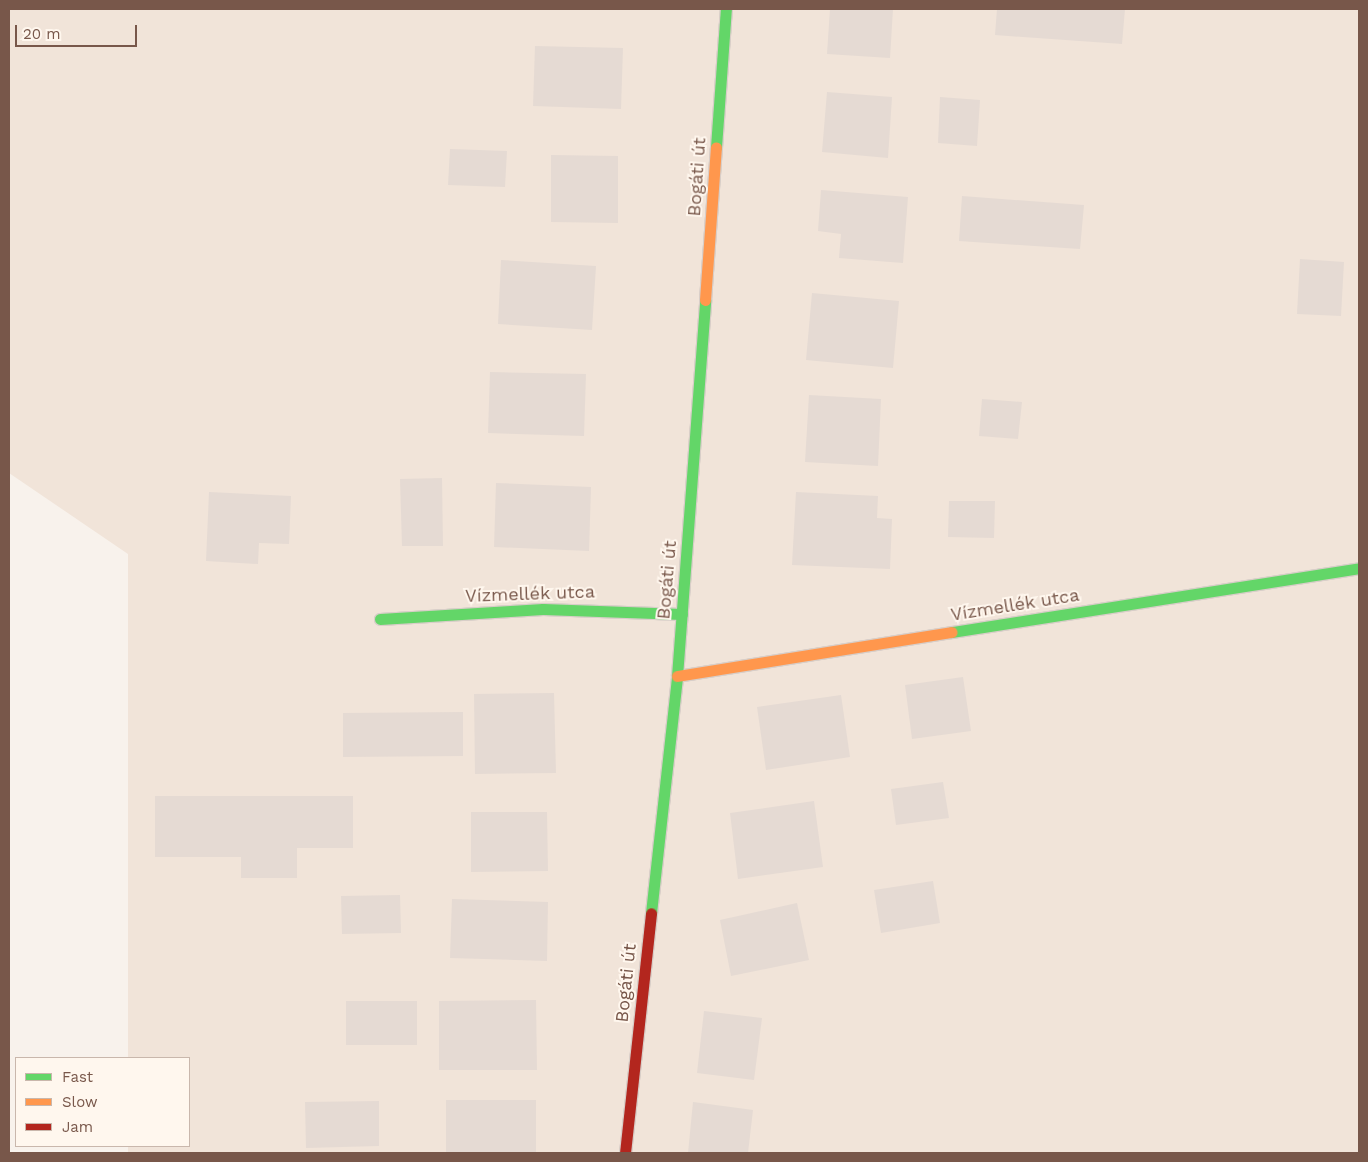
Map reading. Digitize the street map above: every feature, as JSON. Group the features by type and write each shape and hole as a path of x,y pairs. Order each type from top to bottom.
{"street":[{"name":"Bogáti út","path":"625,1153 677,676 726,9"},
{"name":"Vízmellék utca","path":"677,676 1359,568"},
{"name":"Vízmellék utca","path":"380,619 542,609 682,614"}],"shaded area":[{"path":"9,9 1359,9 1359,1153 128,1153 128,1147 190,1147 190,1057 128,1057 128,554 9,473"}],"building":[{"path":"830,9 893,9 890,58 827,54"},
{"path":"997,9 1125,9 1122,44 995,35"},
{"path":"535,46 623,48 621,109 533,106"},
{"path":"827,92 892,97 888,158 822,152"},
{"path":"940,97 980,100 977,146 938,143"},
{"path":"450,149 507,151 505,187 448,185"},
{"path":"551,155 618,156 618,223 551,222"},
{"path":"821,190 908,197 903,263 839,258 841,234 818,231"},
{"path":"962,196 1084,205 1080,249 959,241"},
{"path":"1300,259 1344,262 1341,316 1297,314"},
{"path":"501,260 596,266 592,330 498,324"},
{"path":"812,293 899,301 893,368 806,360"},
{"path":"490,372 586,374 584,436 488,433"},
{"path":"809,395 881,399 878,466 805,462"},
{"path":"982,399 1022,402 1018,439 979,436"},
{"path":"442,478 443,546 402,546 400,479"},
{"path":"496,483 591,487 589,551 494,547"},
{"path":"209,492 291,496 289,544 259,543 258,564 206,561"},
{"path":"796,492 878,496 877,518 892,519 890,569 792,565"},
{"path":"949,501 995,501 994,538 948,537"},
{"path":"963,677 971,731 912,739 905,685"},
{"path":"554,693 556,773 475,774 474,694"},
{"path":"841,695 850,757 766,770 757,707"},
{"path":"463,712 463,756 343,757 343,713"},
{"path":"943,782 949,818 896,825 891,789"},
{"path":"155,796 353,796 353,848 297,848 297,878 241,878 241,857 155,857"},
{"path":"814,801 823,867 738,879 730,813"},
{"path":"471,812 547,812 548,871 471,872"},
{"path":"933,881 940,923 881,933 874,890"},
{"path":"400,895 401,933 342,934 341,896"},
{"path":"452,899 548,902 547,961 450,958"},
{"path":"797,903 809,960 731,976 720,920"},
{"path":"536,1000 537,1070 439,1070 439,1001"},
{"path":"346,1001 417,1001 417,1045 346,1045"},
{"path":"704,1011 762,1018 754,1080 697,1073"},
{"path":"446,1100 536,1100 536,1153 446,1153"},
{"path":"379,1101 379,1146 306,1148 305,1102"},
{"path":"693,1102 753,1110 748,1153 688,1153"}],"traffic: fast":[{"path":"716,147 726,9"},
{"path":"651,913 677,676 705,300"},
{"path":"952,632 1359,568"},
{"path":"380,619 543,609 682,614"}],"traffic: slow":[{"path":"705,300 716,147"},
{"path":"677,676 952,632"}],"traffic: jam":[{"path":"625,1153 651,913"}]}
